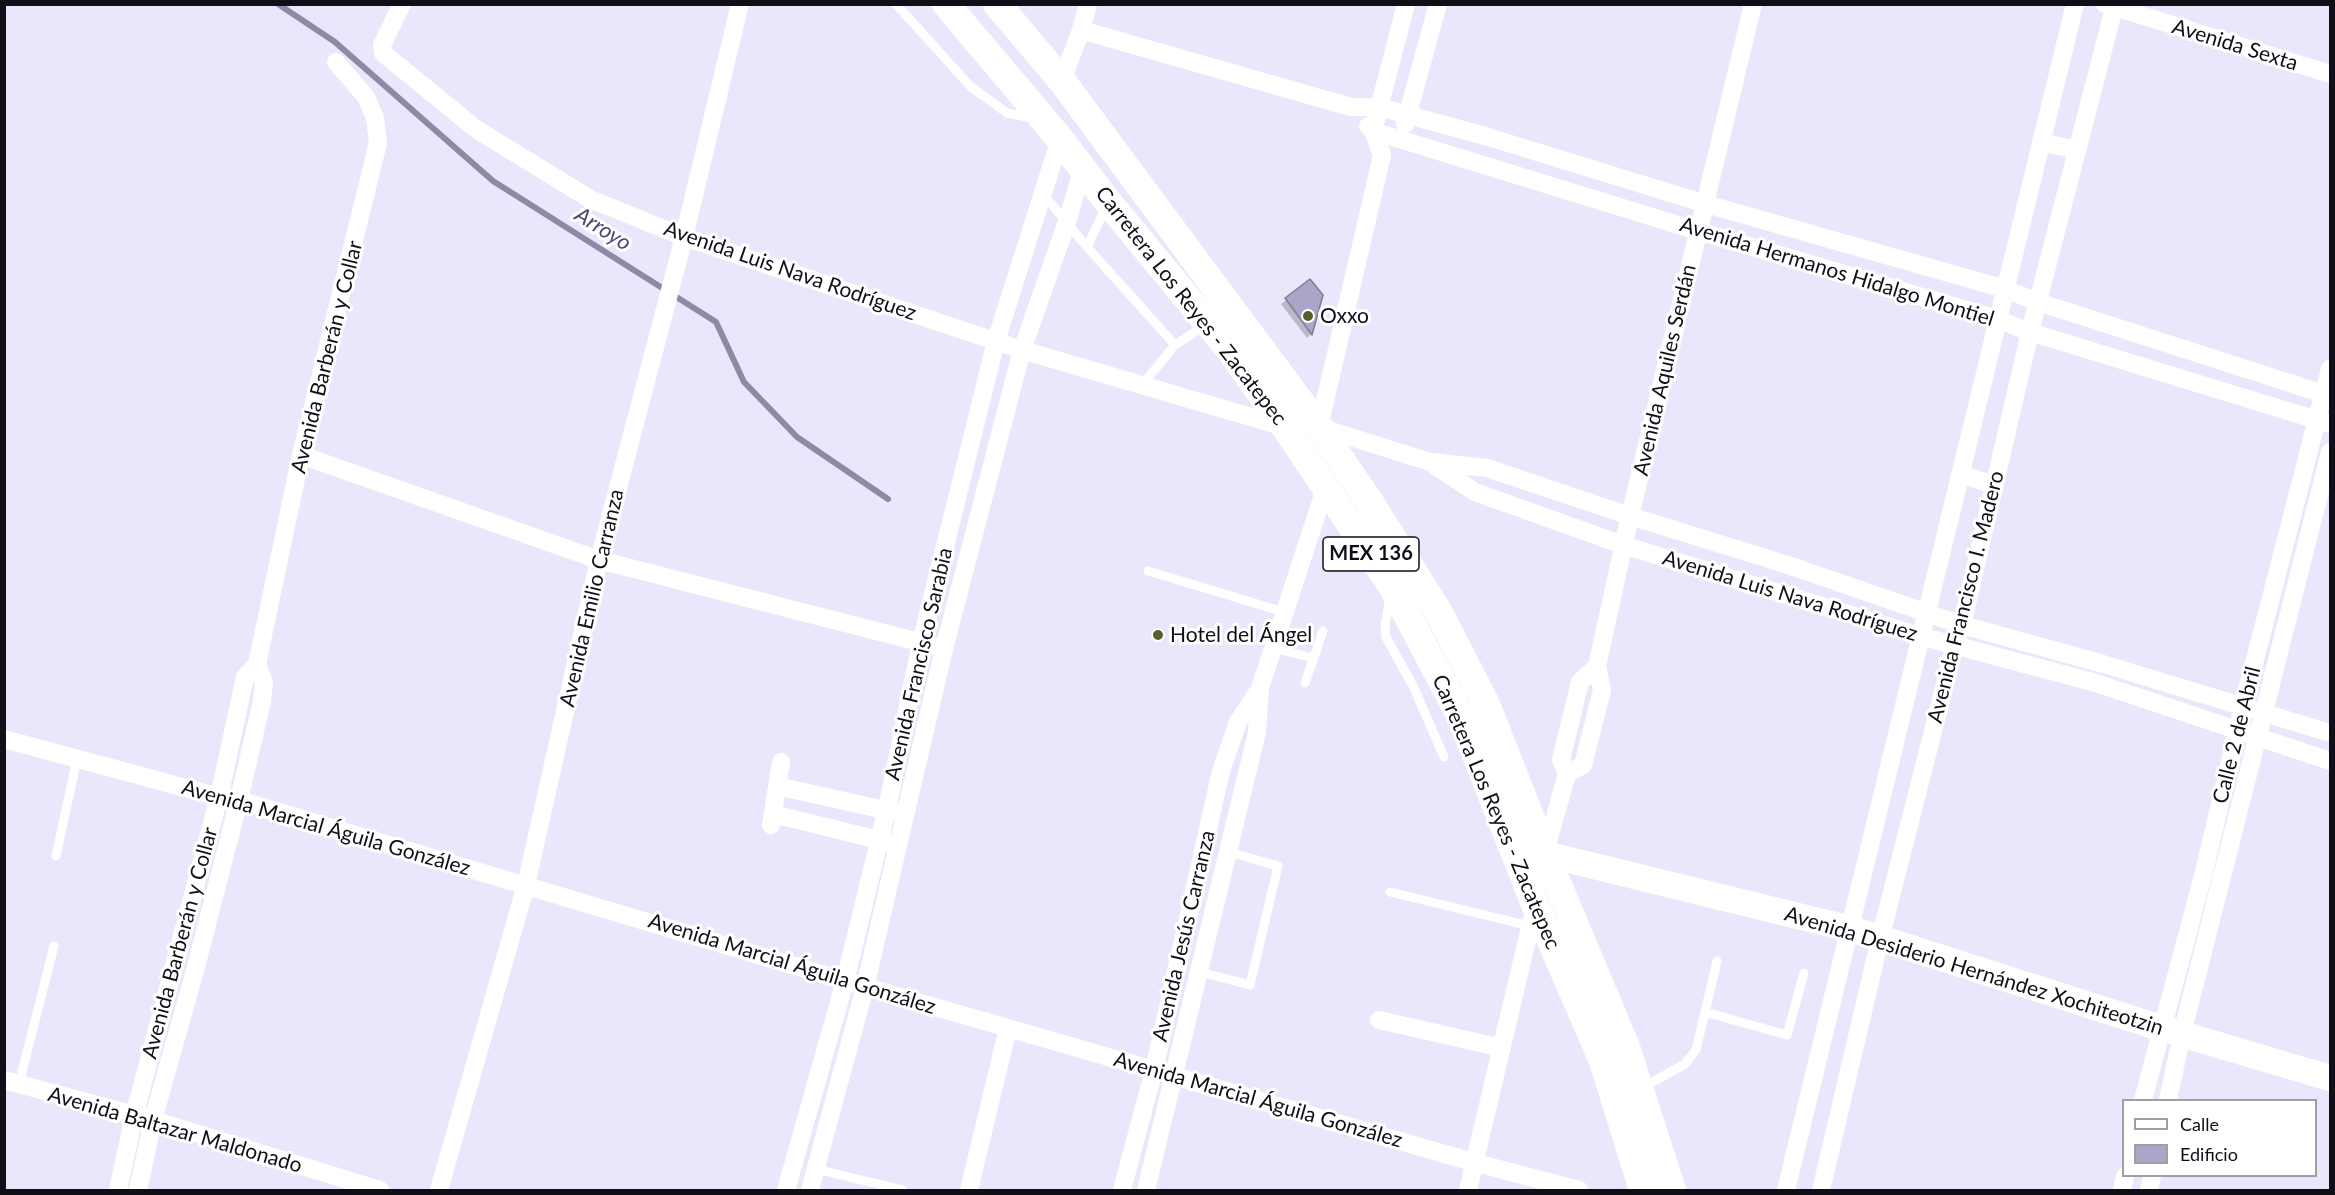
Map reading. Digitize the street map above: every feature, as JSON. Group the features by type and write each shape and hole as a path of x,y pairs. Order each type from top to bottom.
{"main road":[{"name":"Carretera Los Reyes - Zacatepec","path":"946,4 1052,129 1108,202 1208,323 1286,427 1392,586 1461,717 1533,915 1604,1061 1643,1191"},
{"name":"Carretera Los Reyes - Zacatepec","path":"1004,8 1062,81 1319,427 1371,504 1439,613 1485,702 1545,854 1626,1047 1672,1191"},
{"name":"Avenida Desiderio Hernández Xochiteotzin","path":"1545,854 1851,929 2172,1031 2331,1078"}],"street":[{"name":"Avenida Luis Nava Rodríguez","path":"402,4 382,45 383,52 476,129 590,199 684,237 1022,350 1286,427"},
{"name":"Avenida Emilio Carranza","path":"439,1191 526,885 599,560 684,237 740,4"},
{"path":"1062,81 1088,4"},
{"path":"1373,131 1406,4"},
{"path":"1382,155 1401,139 1438,4"},
{"name":"Avenida Aquiles Serdán","path":"1468,1191 1533,915 1545,854 1567,774 1561,760 1580,682 1597,666 1623,545 1753,4"},
{"name":"Avenida Francisco I. Madero","path":"1786,1191 2075,4"},
{"name":"Avenida Francisco I. Madero","path":"1821,1191 1880,939 1962,625 2030,332 2111,6"},
{"name":"Avenida Sexta","path":"2111,6 2331,74"},
{"name":"Avenida Hermanos Hidalgo Montiel","path":"1081,30 1351,107 1379,107 1485,136 1706,204 2005,289 2038,302 2328,396"},
{"name":"Avenida Barberán y Collar","path":"118,1191 134,1116 219,797 245,677 257,664 302,455 357,237 378,142 375,118 366,97 336,62"},
{"path":"1319,427 1382,155 1373,131 1351,107"},
{"name":"Avenida Francisco Sarabia","path":"786,1191 845,981 887,809 921,643 996,341 1044,195 1052,129"},
{"name":"Avenida Hermanos Hidalgo Montiel","path":"1373,131 1698,231 1997,319 2030,332 2324,422"},
{"path":"1478,162 1485,136"},
{"path":"2041,142 2077,150"},
{"path":"1556,186 1566,161"},
{"name":"Avenida Francisco Sarabia","path":"810,1191 865,987 944,649 1022,350 1067,222 1083,168"},
{"path":"1791,258 1798,229"},
{"path":"1859,279 1865,250"},
{"path":"2165,373 2172,346"},
{"name":"Calle 2 de Abril","path":"2168,1099 2172,1031 2204,872 2269,606 2324,422 2331,369"},
{"name":"Avenida Luis Nava Rodríguez","path":"1319,427 1430,462 1487,468 1630,516 1788,565 1962,625 2100,663 2331,733"},
{"name":"Calle 2 de Abril","path":"2144,1099 2172,1031 2222,878 2331,452"},
{"path":"302,455 599,560 944,649"},
{"name":"Avenida Luis Nava Rodríguez","path":"1430,462 1475,492 1623,545 1920,636 2096,683 2331,761"},
{"path":"1960,474 1994,485"},
{"name":"Avenida Jesús Carranza","path":"1146,1191 1257,732 1260,688 1326,486"},
{"path":"2281,562 2301,567"},
{"path":"1780,594 1788,565"},
{"path":"2269,606 2289,611"},
{"path":"2096,683 2100,663"},
{"name":"Avenida Barberán y Collar","path":"138,1191 153,1120 196,967 262,701 264,682 257,664"},
{"name":"Avenida Jesús Carranza","path":"1122,1191 1154,1070 1221,771 1238,722 1260,688"},
{"name":"Avenida Marcial Águila González","path":"4,739 219,797 239,800 865,987 1579,1191"},
{"path":"1891,759 1924,766"},
{"path":"781,762 772,820 879,839 898,845"},
{"path":"777,786 887,809 905,815"},
{"path":"2221,798 2240,803"},
{"path":"2204,872 2222,878"},
{"path":"177,961 196,967"},
{"path":"1379,1020 1502,1048"},
{"path":"969,1191 1008,1028"},
{"path":"1814,1077 1846,1085"},
{"name":"Avenida Baltazar Maldonado","path":"12,1082 153,1120 380,1191"}],"lane":[{"path":"897,4 970,86 1007,113 1052,129"},
{"path":"1044,195 1087,248 1175,345"},
{"path":"1087,248 1108,202"},
{"path":"1142,386 1175,345 1208,323"},
{"path":"1148,571 1284,612"},
{"path":"1392,586 1385,625 1386,637 1423,705 1444,757"},
{"path":"1305,683 1323,631"},
{"path":"1273,648 1313,658"},
{"path":"56,856 77,759"},
{"path":"1200,972 1250,985 1278,866 1229,852"},
{"path":"1390,892 1533,915"},
{"path":"12,1082 54,946"},
{"path":"1640,1089 1685,1064 1696,1050 1717,961"},
{"path":"1705,1012 1786,1035 1804,973"},
{"path":"816,1170 903,1191"}],"building":[{"name":"Oxxo","path":"1310,279 1323,295 1312,335 1285,298"}],"waterway":[{"name":"Arroyo","path":"278,4 335,42 493,181 716,322 744,382 797,437 888,499"}],"place":[{"name":"Oxxo","path":"1308,316"},
{"name":"Hotel del Ángel","path":"1158,635"}]}
